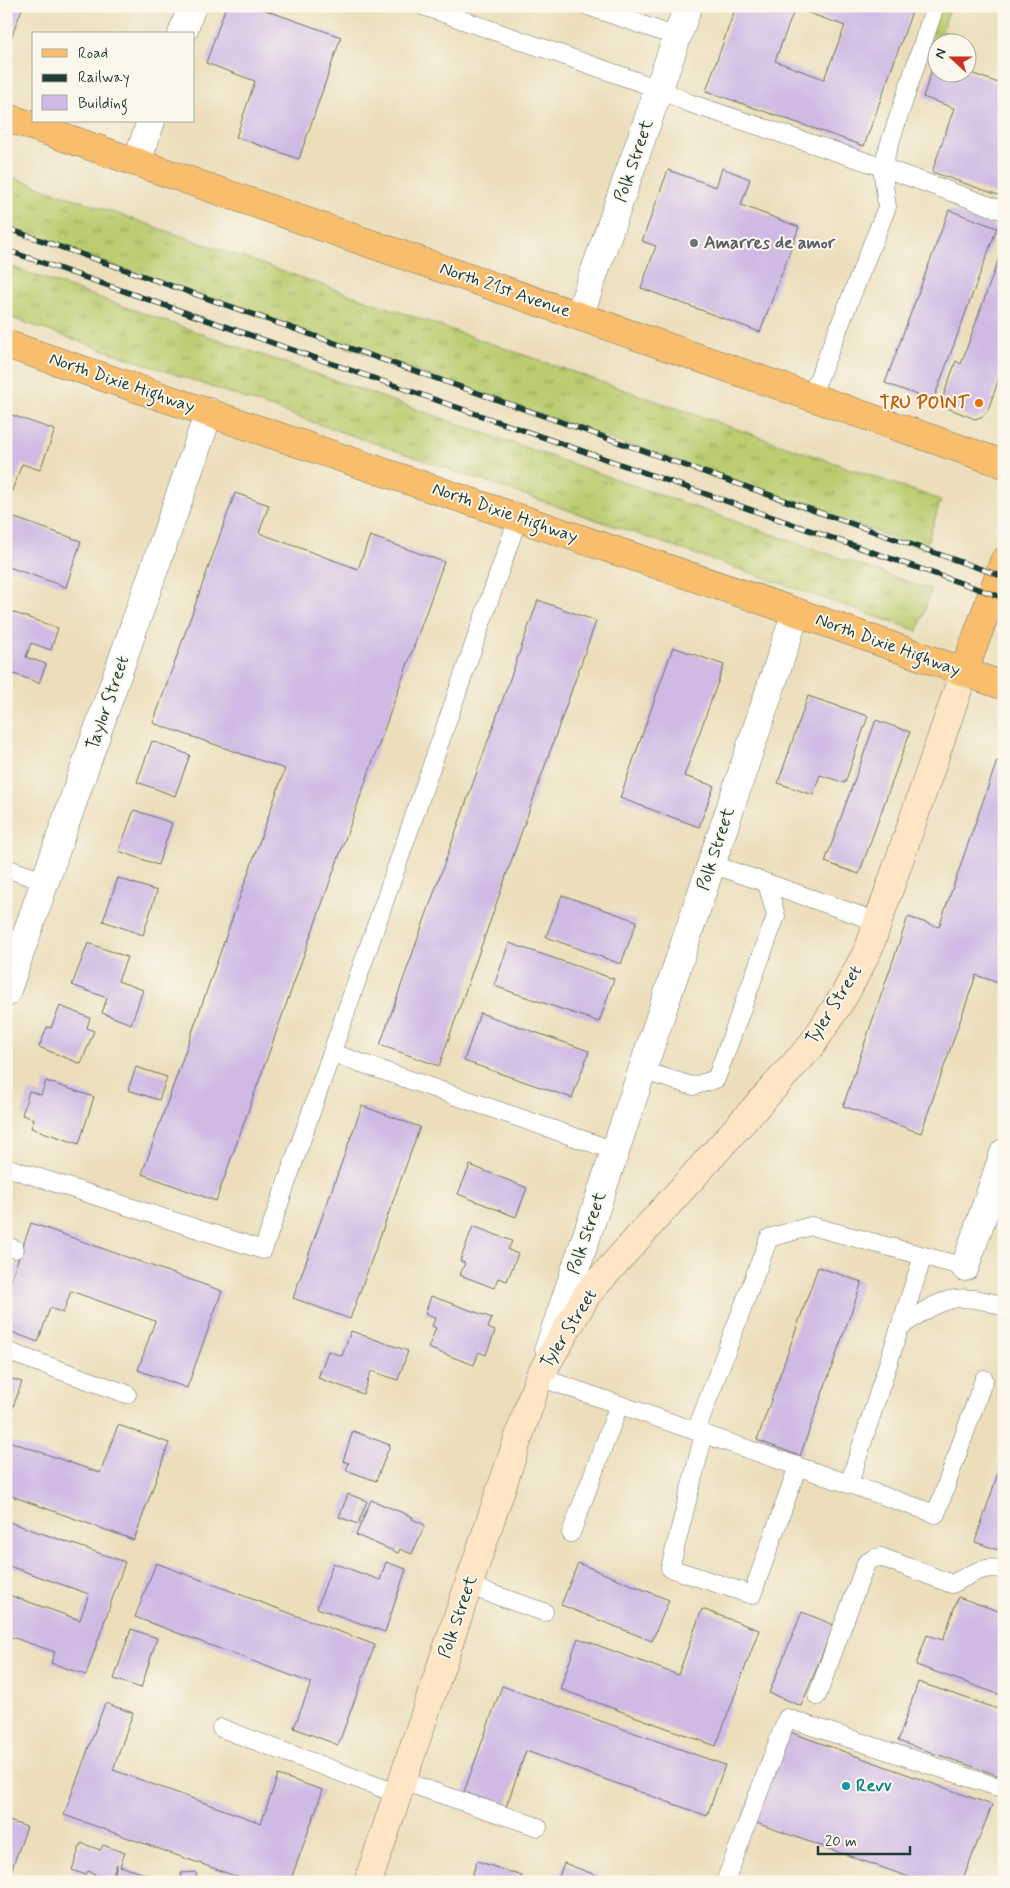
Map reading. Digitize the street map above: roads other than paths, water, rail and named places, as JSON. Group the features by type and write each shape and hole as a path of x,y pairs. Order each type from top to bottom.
{"main road":[{"name":"North 21st Avenue","path":"6,117 1004,464"},
{"name":"North Dixie Highway","path":"6,344 796,612 1004,686"},
{"name":"Tyler Street","path":"539,1377 588,1293 810,1046 844,994 869,948 1004,561"},
{"name":"Polk Street","path":"368,1882 539,1377"}],"street":[{"path":"183,32 192,6"},
{"name":"Polk Street","path":"580,316 688,6"},
{"path":"137,162 151,122"},
{"name":"Taylor Street","path":"6,993 209,412"},
{"name":"Polk Street","path":"539,1377 796,612"},
{"path":"964,1267 1004,1153"}],"lane":[{"path":"423,6 448,10 689,103 882,167 1004,211"},
{"path":"588,6 677,37"},
{"path":"811,397 887,207 882,167 935,6"},
{"path":"6,1167 263,1250 518,518"},
{"path":"711,864 878,922"},
{"path":"6,868 46,882"},
{"path":"643,1071 692,1086 716,1079 776,916 767,882"},
{"path":"332,1053 615,1151"},
{"path":"798,1466 752,1595 670,1568 700,1433 769,1238 811,1226 964,1267"},
{"path":"849,1484 923,1256"},
{"path":"900,1327 935,1303 957,1298 983,1299 1004,1306"},
{"path":"6,1351 127,1394"},
{"path":"539,1377 936,1514 984,1379"},
{"path":"571,1533 619,1405"},
{"path":"818,1696 866,1563 874,1558 881,1557 952,1584 983,1567 994,1567 1004,1570"},
{"path":"469,1586 544,1612"},
{"path":"725,1882 786,1718 1004,1789"},
{"path":"221,1728 400,1788 538,1827"}],"railway":[{"path":"6,228 1004,577"},
{"path":"6,250 1004,598"}],"place":[{"name":"Amarres de amor","path":"694,243"},
{"name":"TRU POINT","path":"979,403"},
{"name":"Revv","path":"846,1786"}]}
